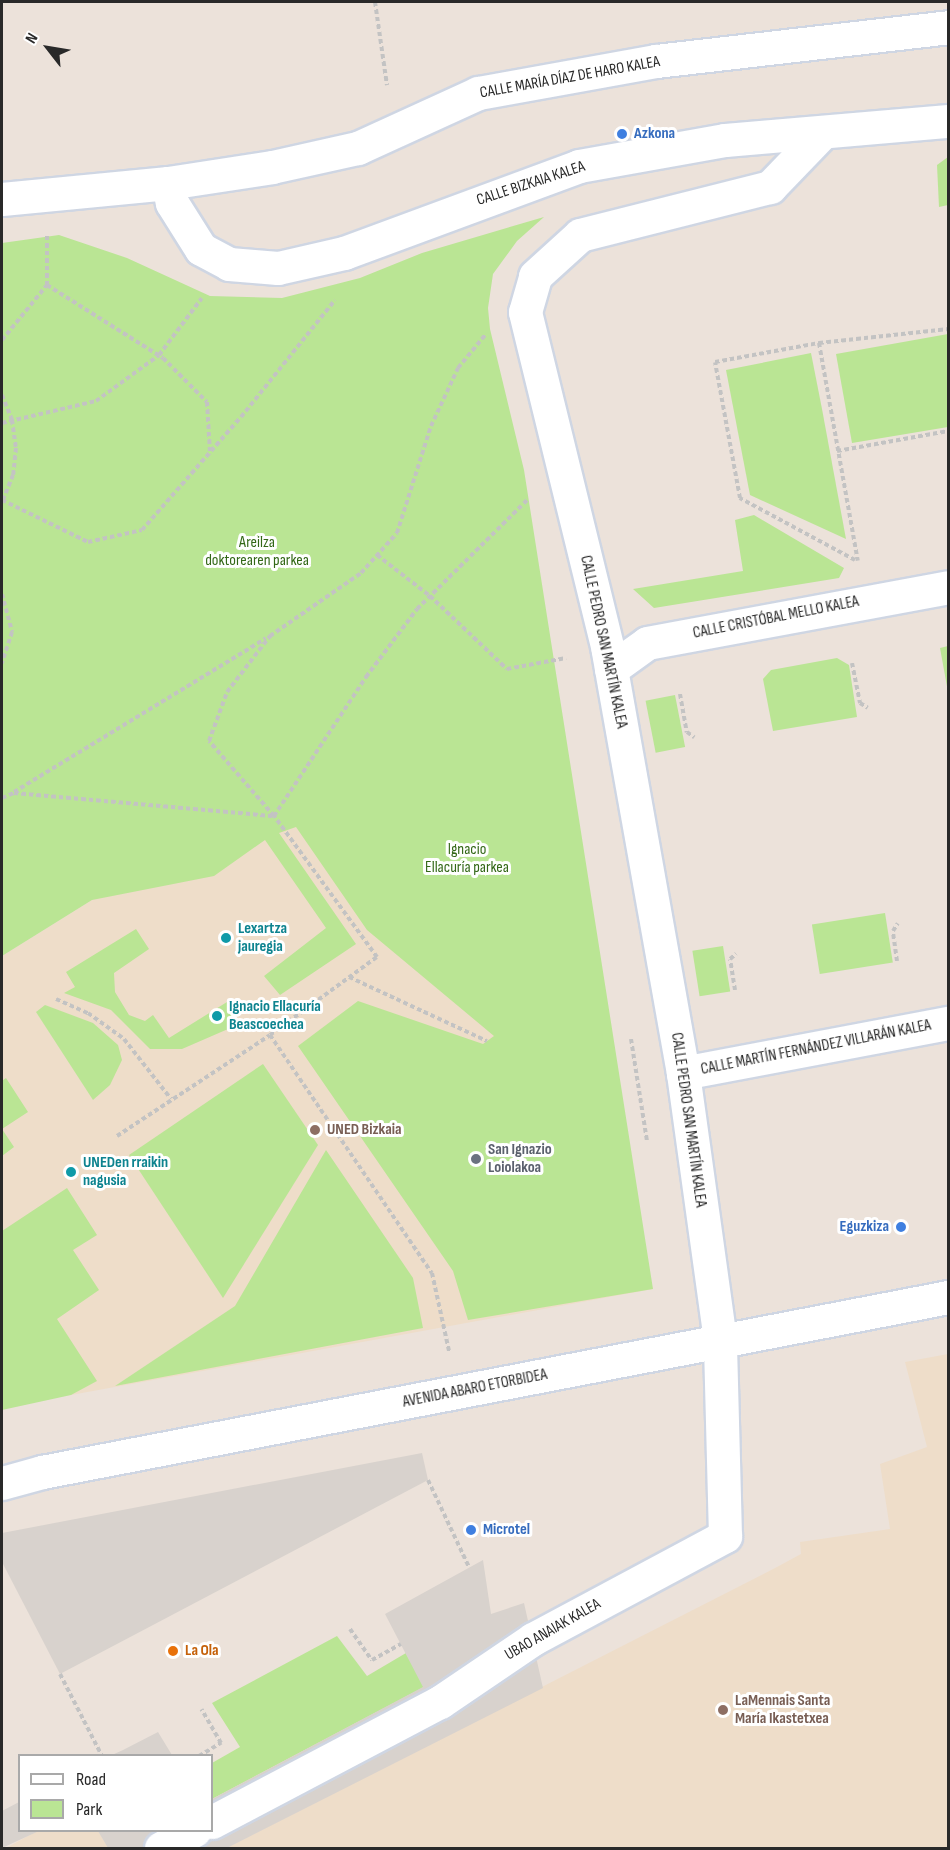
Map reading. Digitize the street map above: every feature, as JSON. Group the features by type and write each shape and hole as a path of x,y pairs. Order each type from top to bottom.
{"street":[{"name":"CALLE MARÍA DÍAZ DE HARO KALEA","path":"2,199 168,183 272,167 358,148 478,93 656,61 948,27"},
{"name":"CALLE BIZKAIA KALEA","path":"168,183 172,203 201,249 229,264 278,268 344,253 579,166 725,140 948,121"},
{"name":"CALLE PEDRO SAN MARTÍN KALEA","path":"720,1340 683,1073 611,669 525,312 535,276 580,235 770,187 822,133"},
{"name":"CALLE CRISTÓBAL MELLO KALEA","path":"611,669 647,643 948,587"},
{"name":"CALLE MARTÍN FERNÁNDEZ VILLARÁN KALEA","path":"683,1073 948,1023"},
{"name":"AVENIDA ABARO ETORBIDEA","path":"2,1483 948,1297"},
{"name":"UBAO ANAIAK KALEA","path":"213,1821 440,1702 533,1639 725,1536 720,1340"},
{"path":"161,1848 191,1832"}],"path":[{"path":"375,2 387,85"},
{"path":"2,340 47,285 47,231"},
{"path":"47,285 159,355 207,402 210,453"},
{"path":"2,423 96,401 159,355 209,288"},
{"path":"2,395 12,420 16,448 13,475 2,501 88,542 142,530 210,453 342,292"},
{"path":"2,798 14,793 270,636 361,573 397,533 431,426 458,368 490,329"},
{"path":"859,562 740,498 715,362 819,343 948,329"},
{"path":"819,343 860,570"},
{"path":"837,451 948,430"},
{"path":"274,816 366,677 430,596 531,496"},
{"path":"377,555 430,596 507,669 573,657"},
{"path":"2,594 12,632 2,663"},
{"path":"117,1136 270,1035 377,957 274,816 209,741 227,692 270,636"},
{"path":"852,663 860,703 868,708"},
{"path":"680,694 687,732 694,737"},
{"path":"14,793 274,816"},
{"path":"897,961 892,931 898,923"},
{"path":"735,990 730,959 736,954"},
{"path":"349,977 487,1041"},
{"path":"56,999 88,1013 124,1039 171,1099"},
{"path":"270,1035 432,1273 450,1357"},
{"path":"428,1480 469,1567"},
{"path":"350,1629 372,1660 400,1644"},
{"path":"60,1674 101,1754"},
{"path":"201,1709 221,1743 201,1754"}],"shaded area":[{"name":"UNED Bizkaia","path":"460,726 653,1289 71,1395 2,1294 2,956 92,900"},
{"name":"LaMennais Santa María Ikastetxea","path":"948,1354 948,1848 226,1848 777,1567 801,1554 800,1542 890,1529 880,1464 927,1447 905,1362"},
{"path":"422,1453 428,1480 60,1674 2,1562 2,1533"},
{"path":"483,1560 491,1614 524,1603 543,1688 227,1848 108,1848 99,1832 213,1832 213,1798 423,1687 385,1614"},
{"path":"158,1732 171,1754 114,1754"},
{"path":"18,1803 18,1832 37,1832 2,1848 2,1811"},
{"path":"35,1832 99,1832 109,1848 6,1848"}],"green space":[{"path":"948,157 948,205 939,207 937,165"},
{"name":"Areilza doktorearen parkea","path":"544,217 517,241 493,274 488,308 490,329 524,470 653,1289 468,1320 453,1271 298,1046 358,1001 483,1044 494,1036 367,930 296,827 279,833 356,944 280,995 264,976 326,928 265,840 214,876 92,900 2,956 2,243 59,235 127,258 210,296 282,298 360,278 422,253"},
{"path":"948,334 948,427 852,443 836,354"},
{"path":"811,353 846,539 750,495 726,370"},
{"path":"754,515 844,568 839,578 654,608 633,589 743,571 735,520"},
{"path":"948,646 948,692 940,648"},
{"path":"837,658 849,665 857,717 773,731 763,679 771,670"},
{"path":"675,695 685,747 656,753 646,701"},
{"path":"885,913 893,962 820,974 812,925"},
{"path":"136,929 149,949 114,973 115,992 129,1015 145,1021 153,1015 169,1038 227,1002 235,1026 182,1049 150,1049 111,1010 64,993 75,987 66,972"},
{"path":"723,946 730,991 700,996 692,951"},
{"path":"45,1005 93,1023 118,1045 122,1060 110,1085 93,1100 36,1012"},
{"path":"263,1064 318,1145 223,1298 129,1155"},
{"path":"6,1078 28,1112 2,1129 2,1081"},
{"path":"2,1129 14,1147 2,1156"},
{"path":"326,1150 413,1278 423,1328 115,1386 235,1306"},
{"path":"67,1188 97,1235 73,1250 99,1290 57,1319 97,1381 71,1395 2,1410 2,1231"},
{"path":"337,1636 367,1676 406,1653 424,1687 213,1798 213,1762 240,1747 212,1703"}],"place":[{"name":"Azkona","path":"622,134"},
{"name":"Lexartza jauregia","path":"226,938"},
{"name":"Ignacio Ellacuría Beascoechea","path":"217,1016"},
{"name":"UNED Bizkaia","path":"315,1130"},
{"name":"San Ignazio Loiolakoa","path":"476,1159"},
{"name":"UNEDen rraikin nagusia","path":"71,1172"},
{"name":"Eguzkiza","path":"901,1227"},
{"name":"Microtel","path":"471,1530"},
{"name":"La Ola","path":"173,1651"},
{"name":"LaMennais Santa María Ikastetxea","path":"723,1710"}],"park label":[{"name":"Ignacio Ellacuría parkea","path":"467,859"}]}
